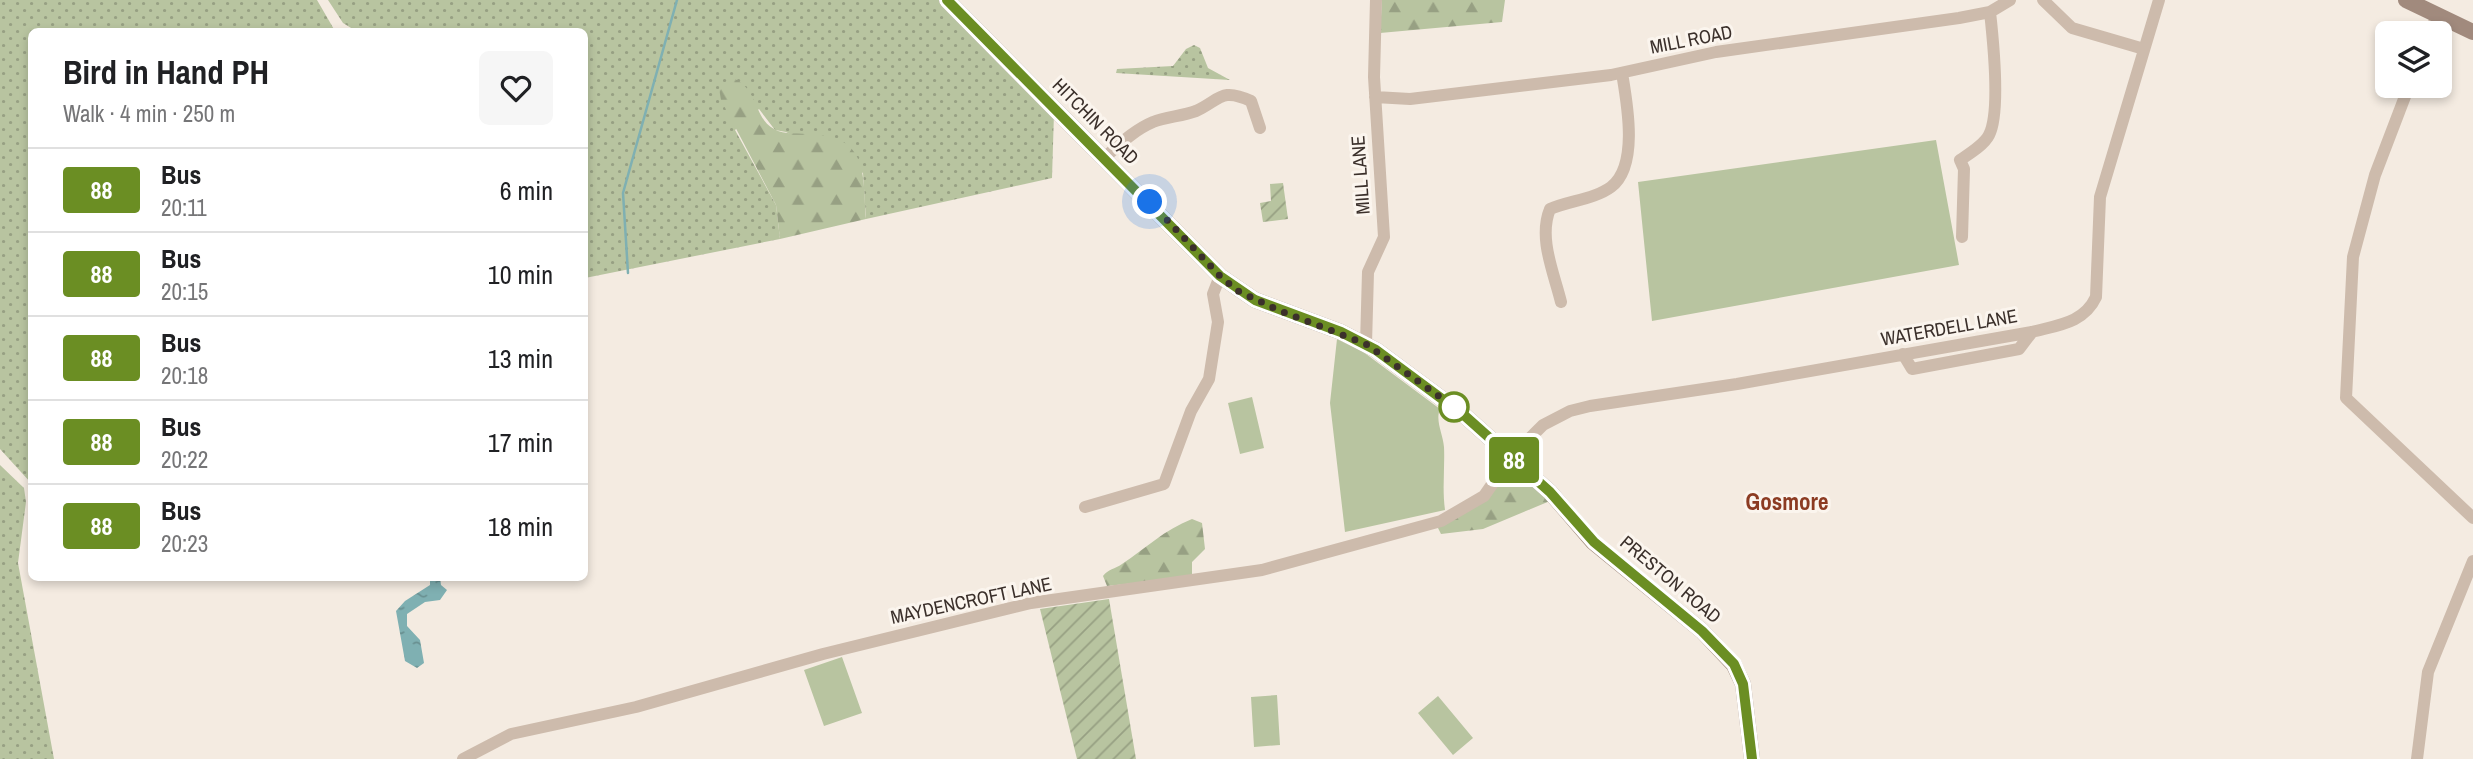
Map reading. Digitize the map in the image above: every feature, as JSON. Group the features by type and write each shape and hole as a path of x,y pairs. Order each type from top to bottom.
{"street":[{"name":"HITCHIN ROAD","path":"947,0 1220,276 1255,300 1366,344"},
{"name":"MILL LANE","path":"1366,344 1368,272 1384,237 1375,97 1376,0"},
{"name":"MILL ROAD","path":"1375,97 1410,99 1622,73 1716,52 1990,12 2010,0"},
{"path":"2043,0 2072,28 2144,49"},
{"name":"WATERDELL LANE","path":"1511,457 1544,425 1570,411 1590,405 1737,384 1903,354 1912,369 2019,349 2032,332 2077,320 2090,309 2096,297 2101,197 2159,0"},
{"path":"2406,0 2473,32"},
{"path":"1962,237 1964,169 1960,160 1989,136 1993,124 1997,73 1990,12"},
{"path":"2435,21 2437,15"},
{"path":"1561,302 1544,231 1547,217 1550,209 1610,188 1622,176 1628,152 1627,102 1622,73"},
{"path":"1104,158 1154,121 1198,110 1223,95 1237,94 1251,101 1260,128"},
{"path":"2404,98 2375,175 2354,257 2346,398 2473,518"},
{"path":"1085,506 1164,484 1191,411 1209,379 1218,322 1213,294 1220,276"},
{"name":"PRESTON ROAD","path":"1366,344 1465,416 1550,492 1594,542 1702,631 1734,664 1743,684 1752,759"},
{"name":"MAYDENCROFT LANE","path":"463,759 511,734 636,707 823,653 1031,603 1262,570 1441,521 1484,496 1511,457"},
{"path":"2417,759 2428,672 2473,561"}],"green space":[{"path":"0,0 317,0 333,28 28,28 28,480 0,449"},
{"path":"328,0 942,0 1054,113 1052,178 866,219 863,173 786,132 775,130 759,109 735,130 776,205 780,239 588,277 588,28 351,28 343,23"},
{"path":"1382,0 1505,0 1502,22 1380,33"},
{"path":"1194,45 1200,48 1208,68 1230,80 1116,73 1117,69 1173,66 1186,49"},
{"path":"731,77 747,89 762,118 774,129 787,133 830,137 853,150 862,173 866,219 780,239 776,205 721,100 719,88"},
{"path":"1936,140 1959,265 1652,321 1638,182"},
{"path":"1283,183 1288,219 1263,222 1260,203 1271,201 1270,184"},
{"path":"1337,339 1362,351 1440,409 1439,423 1444,447 1445,510 1345,532 1330,403"},
{"path":"1252,397 1264,448 1240,454 1228,403"},
{"path":"1511,464 1550,501 1483,529 1441,534 1437,526 1474,507"},
{"path":"0,465 24,488 26,502 18,563 54,759 0,759"},
{"path":"1192,519 1202,523 1205,549 1192,562 1192,577 1107,586 1103,576 1107,572"},
{"path":"1109,599 1136,759 1077,759 1040,609"},
{"path":"842,657 862,713 824,726 804,670"},
{"path":"1277,695 1280,745 1254,747 1251,697"},
{"path":"1438,696 1473,738 1453,755 1418,713"}],"water":[{"path":"430,581 440,581 447,590 440,600 425,602 407,614 407,626 420,640 424,663 417,668 405,661 396,611 405,601 430,585"}],"waterway":[{"path":"628,273 623,193 677,0"}],"bus line":[{"name":"88","path":"947,0 1220,276 1238,291 1255,300 1366,344 1439,396 1550,492 1610,557 1719,647 1734,664 1743,684 1752,759"}],"district":[{"name":"Gosmore","path":"1787,502"}],"route":[{"path":"1150,202 1220,276 1238,291 1278,310 1341,332 1366,344 1454,407"}]}
